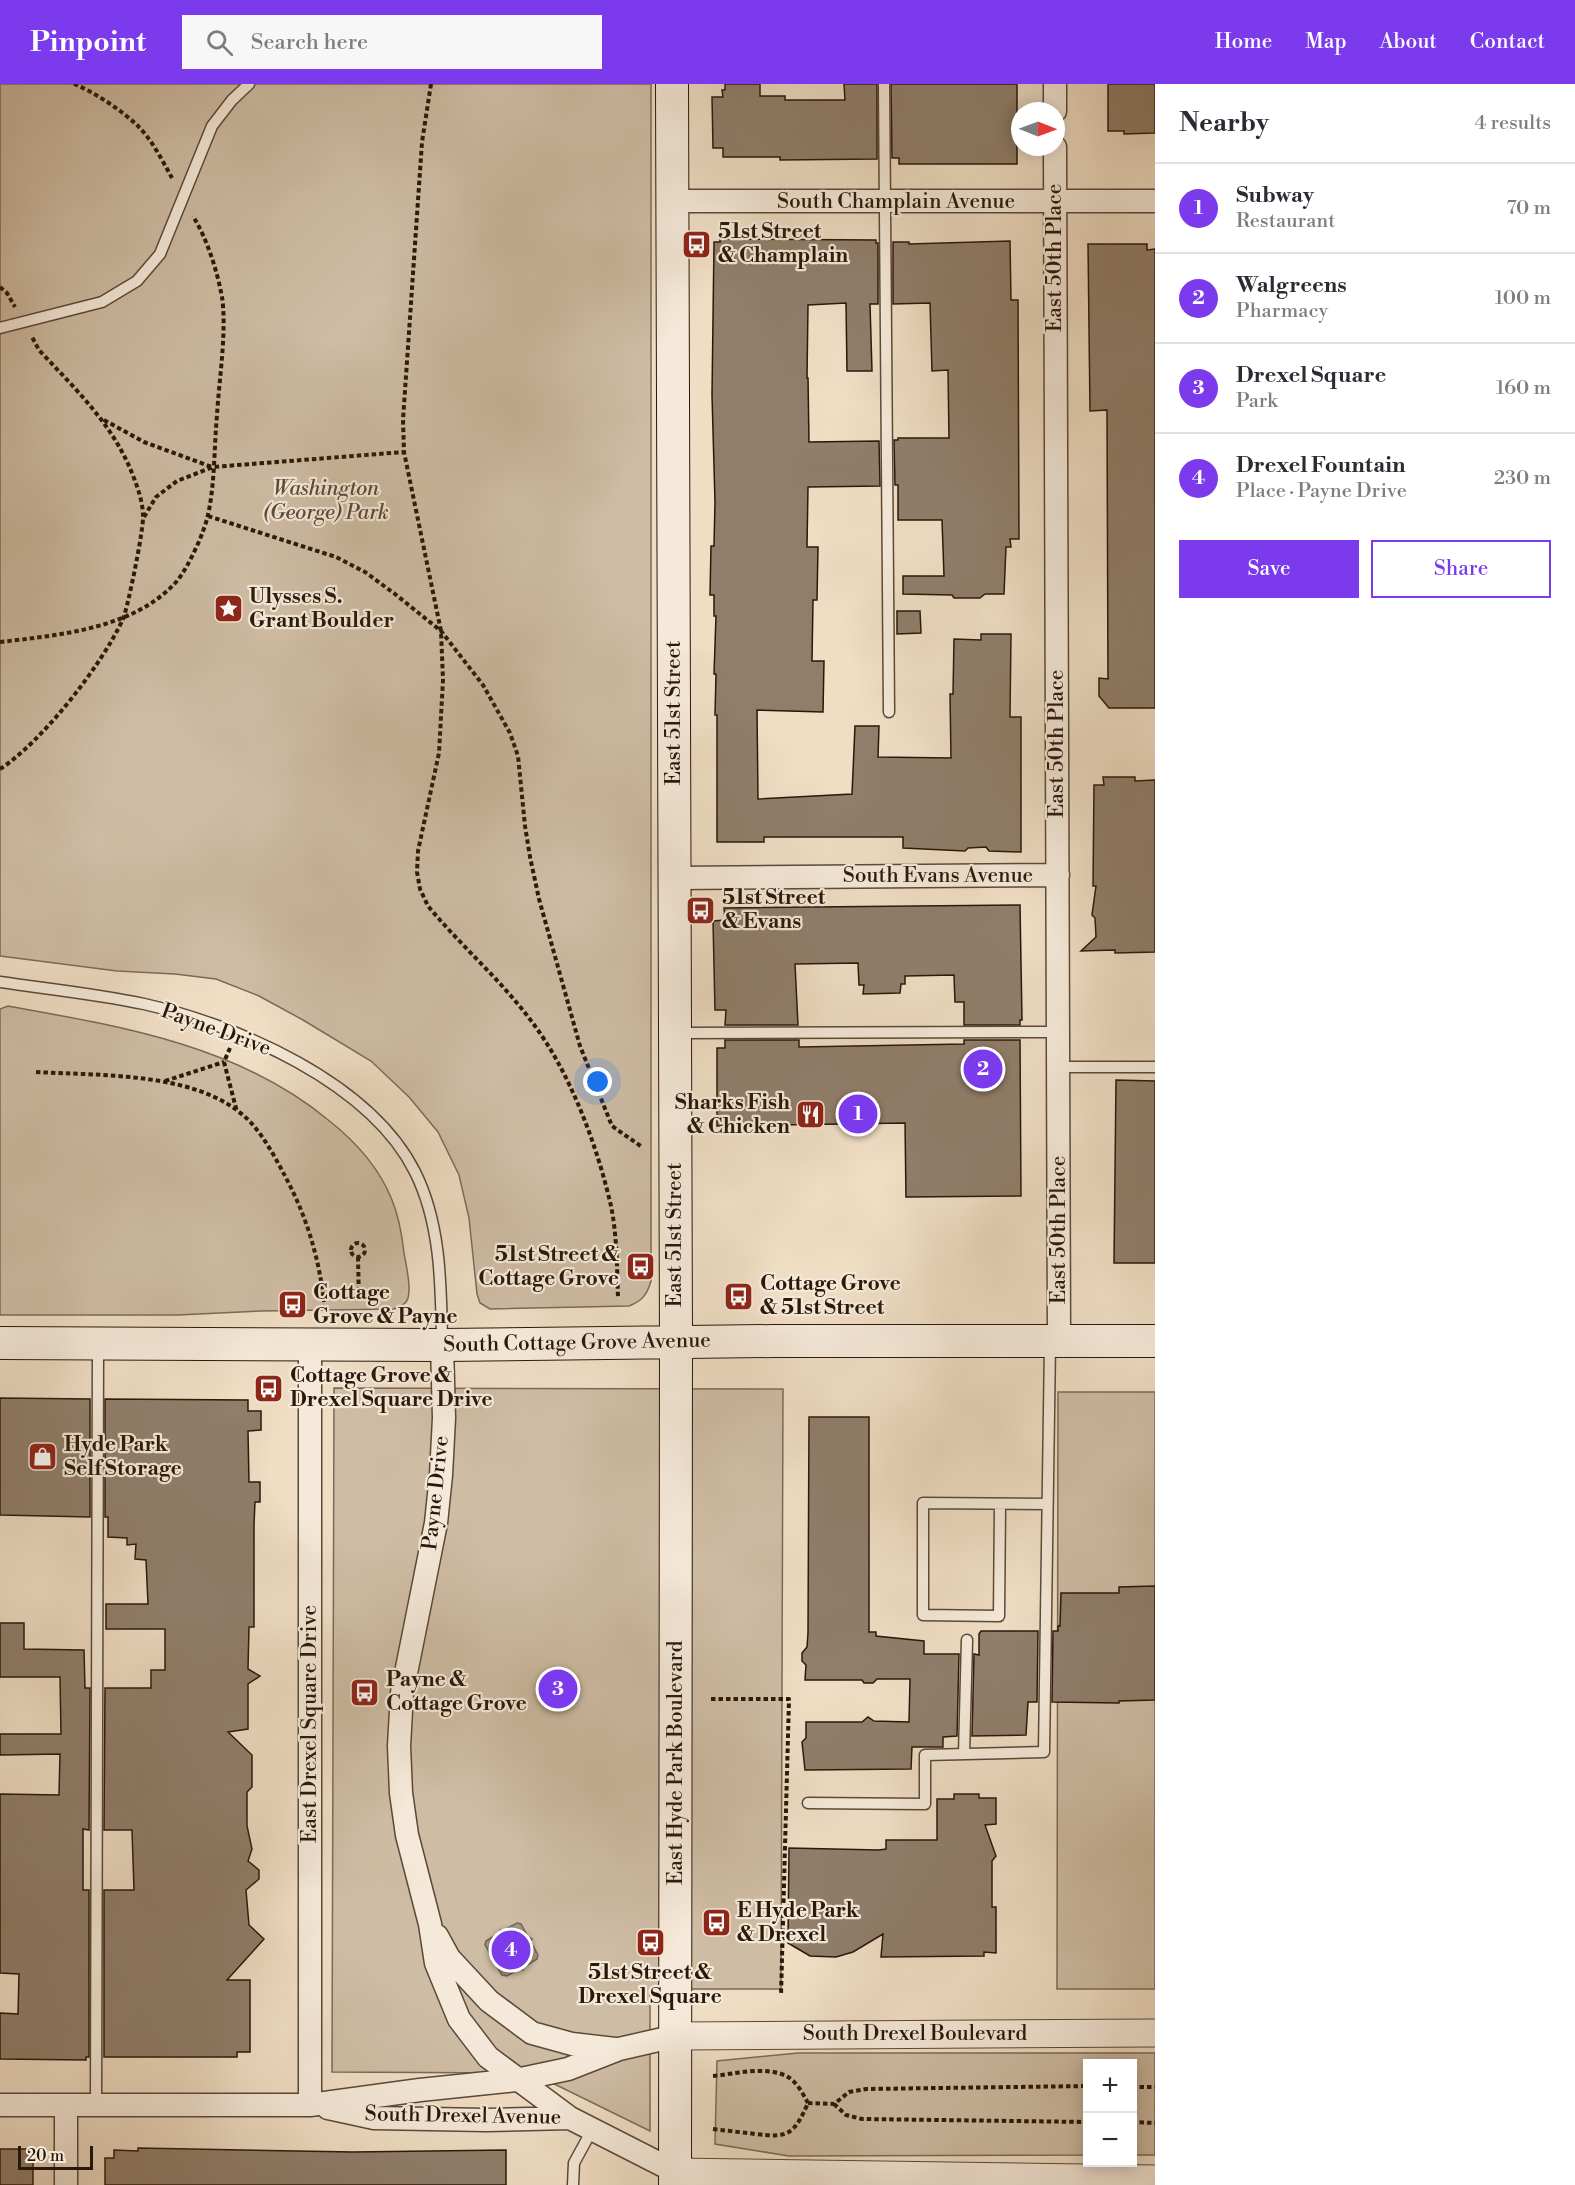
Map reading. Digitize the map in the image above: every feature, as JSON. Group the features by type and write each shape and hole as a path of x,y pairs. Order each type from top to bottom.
{"main road":[{"name":"East 51st Street","path":"672,84 676,1342"},
{"name":"South Cottage Grove Avenue","path":"0,1343 1155,1341"},
{"name":"East Hyde Park Boulevard","path":"675,2179 676,1342"}],"street":[{"path":"1055,84 1055,102"},
{"name":"East 50th Place","path":"1055,156 1058,875 1055,1340"},
{"name":"South Champlain Avenue","path":"672,201 1155,201"},
{"name":"South Evans Avenue","path":"675,878 1058,875"},
{"name":"East Drexel Square Drive","path":"310,1344 310,2105"},
{"name":"Payne Drive","path":"442,1344 444,1418 436,1523 402,1693 399,1746 401,1793 407,1835 430,1924 436,1963 459,2019 488,2057 570,2118"},
{"name":"Payne Drive","path":"430,1924 449,1958 489,2001 532,2033"},
{"name":"South Drexel Avenue","path":"532,2033 573,2044 619,2049"},
{"name":"South Drexel Boulevard","path":"676,2036 1155,2033"},
{"name":"South Drexel Avenue","path":"0,2105 310,2105 516,2080 568,2069 619,2049 676,2036"},
{"path":"66,2105 66,2185"},
{"name":"South Drexel Avenue","path":"310,2105 375,2118 486,2120 570,2118 675,2179"},
{"path":"675,2179 1155,2179"}],"lane":[{"path":"0,328 102,302 137,280 160,254 212,126 232,100 249,84"},
{"path":"884,84 888,712"},
{"name":"Payne Drive","path":"0,982 144,1004 236,1033 299,1063 346,1093 374,1118 415,1172 430,1213 437,1251 442,1344"},
{"path":"675,1033 1058,1032"},
{"path":"1058,1067 1155,1067"},
{"path":"808,1803 925,1804 925,1755 1044,1752 1047,1504 1055,1340"},
{"path":"96,2105 98,1344"},
{"path":"1000,1504 999,1616 923,1615 923,1503 1047,1504"},
{"path":"964,1754 967,1640"},
{"path":"573,2185 574,2163 592,2130"}],"path":[{"path":"0,642 86,629 123,617 156,599 177,580 192,554 208,516 222,343 222,298 211,257 199,226 183,197 160,157 138,126 113,107 74,84"},
{"path":"431,84 422,142 404,408 404,452 441,631 443,680 439,753 418,851 417,872 420,889 428,906 533,1022 572,1091 592,1142 611,1208 618,1298"},
{"path":"0,287 8,293 39,350 103,419 124,454 136,482 144,517"},
{"path":"103,419 144,442 213,467"},
{"path":"0,769 15,760 54,719 94,666 123,617 144,517 156,497 177,481 213,467 404,452"},
{"path":"208,516 336,557 364,572 388,588 441,631 483,685 510,733 518,756 530,857 539,899 580,1046 612,1126 642,1147"},
{"path":"236,1033 224,1062 237,1112"},
{"path":"164,1081 224,1062"},
{"path":"36,1072 164,1081 188,1087 226,1102 253,1125 278,1162 299,1202 316,1254 324,1302"},
{"path":"358,1257 358,1301"},
{"path":"711,1699 789,1699 781,1995"},
{"path":"713,2076 767,2071 788,2077 800,2088 808,2103"},
{"path":"834,2104 849,2092 866,2088 1083,2086"},
{"path":"1137,2086 1155,2087"},
{"path":"808,2103 834,2104 846,2115 862,2119 1083,2122"},
{"path":"713,2129 776,2138 792,2130 808,2103"},
{"path":"1137,2122 1155,2123"}],"green space":[{"name":"Washington (George) Park","path":"0,84 651,84 651,1281 641,1300 634,1304 629,1306 490,1309 480,1303 477,1294 469,1218 459,1175 438,1132 409,1097 371,1061 303,1020 259,996 216,979 117,971 0,956"},
{"path":"8,1006 134,1031 216,1056 255,1073 292,1094 327,1119 365,1155 387,1188 400,1226 408,1279 409,1292 406,1302 394,1309 178,1315 0,1315 0,1009"},
{"path":"334,1388 783,1389 781,1989 650,1989 650,2131 532,2073 332,2072"},
{"path":"1058,1392 1155,1392 1155,1989 1057,1989"},
{"path":"798,2053 1155,2053 1155,2155 1137,2155 1137,2059 1083,2059 1083,2155 789,2156 715,2144 717,2061"}],"water":[{"path":"517,1923 521,1924 528,1937 532,1939 531,1942 538,1955 537,1959 523,1970 519,1969 507,1976 502,1975 492,1961 485,1945 486,1941 500,1930"}],"building":[{"path":"725,84 760,84 760,96 785,96 785,100 845,100 844,84 877,84 877,159 780,160 780,157 723,157 723,148 713,148 712,97 723,97 722,90 725,90"},
{"path":"891,84 1017,84 1017,102 1011,102 1011,156 1017,156 1017,164 899,164 899,158 892,158"},
{"path":"1108,84 1155,84 1155,133 1124,134 1124,131 1108,131"},
{"path":"720,239 876,240 878,243 878,304 870,304 872,371 847,371 846,303 808,305 809,442 879,441 880,486 808,487 807,547 818,547 817,600 813,600 812,661 824,661 823,712 757,710 758,799 852,794 855,726 879,726 878,757 951,758 950,694 953,694 954,639 981,640 981,634 1011,634 1010,717 1021,717 1021,852 989,851 986,847 968,848 965,851 903,848 903,837 764,837 764,842 717,842 717,715 715,715 716,674 714,674 716,616 714,616 714,595 710,595 715,502 712,395 714,242 720,242"},
{"path":"1010,241 1011,300 1018,300 1019,539 1010,539 1011,547 1006,547 1004,594 985,594 980,598 954,598 952,595 903,594 903,576 944,576 942,520 898,520 894,440 898,438 949,438 948,370 932,371 930,303 893,304 893,242 909,242 909,244"},
{"path":"1088,244 1147,244 1147,250 1155,249 1155,708 1109,708 1099,696 1099,678 1108,679 1107,410 1090,411"},
{"path":"897,611 920,611 921,633 897,634"},
{"path":"1103,777 1135,777 1135,781 1155,780 1155,952 1081,951 1096,937 1095,918 1092,915 1096,886 1093,886 1094,785 1104,785"},
{"path":"1020,905 1022,1020 1020,1020 1020,1025 964,1025 964,1002 955,1002 954,975 905,976 905,984 901,984 900,993 863,994 864,985 859,985 858,963 795,964 798,1025 725,1025 726,1010 715,1010 713,921 725,920 724,908"},
{"path":"725,1040 799,1040 799,1047 964,1044 964,1040 1020,1040 1021,1196 906,1197 905,1123 717,1126 717,1048 725,1048"},
{"path":"1116,1080 1155,1081 1155,1263 1114,1263"},
{"name":"Hyde Park Self Storage","path":"0,1398 90,1399 90,1517 0,1515"},
{"path":"105,1399 248,1400 248,1411 261,1411 261,1430 248,1431 249,1482 260,1482 260,1502 255,1502 254,1627 249,1627 248,1669 260,1676 248,1684 248,1729 228,1732 252,1755 252,1787 247,1792 247,1826 252,1849 248,1861 259,1870 259,1879 246,1890 249,1925 264,1939 227,1980 250,1980 250,2052 237,2052 237,2057 104,2057 104,1890 134,1890 132,1830 104,1830 105,1688 151,1688 151,1670 165,1670 165,1629 106,1629 106,1604 148,1604 146,1560 135,1559 136,1544 127,1545 127,1538 108,1537 108,1517 105,1517"},
{"path":"809,1417 869,1417 869,1632 876,1632 876,1636 924,1641 924,1654 959,1654 957,1736 943,1737 943,1747 912,1747 911,1769 805,1770 802,1742 806,1738 806,1722 862,1722 868,1717 874,1721 909,1722 910,1679 877,1679 873,1683 864,1683 862,1680 805,1680 806,1665 802,1661 802,1653 807,1647 808,1633"},
{"path":"1155,1586 1155,1700 1119,1701 1119,1703 1052,1702 1053,1631 1058,1631 1058,1626 1060,1626 1061,1593 1119,1593 1119,1587"},
{"path":"0,1623 24,1623 24,1649 84,1650 85,1688 90,1688 89,1830 83,1829 83,1890 89,1890 89,2057 86,2057 86,2060 0,2059 0,2013 18,2014 19,1974 0,1973 0,1794 59,1795 60,1754 0,1755 0,1734 61,1734 60,1677 0,1677"},
{"path":"981,1631 1038,1631 1037,1702 1028,1702 1026,1735 972,1736 974,1654 979,1655"},
{"path":"954,1794 979,1794 979,1798 996,1798 996,1824 985,1825 996,1856 992,1861 992,1907 996,1907 996,1953 984,1952 984,1956 881,1957 883,1934 853,1952 836,1957 810,1956 788,1943 789,1848 879,1850 886,1849 886,1840 937,1840 937,1799 954,1799"},
{"path":"138,2148 353,2152 506,2150 506,2185 105,2185 105,2158 114,2158 114,2150 138,2151"},
{"path":"0,2149 33,2149 33,2185 0,2185"}],"place":[{"name":"51st Street & Champlain","path":"697,244"},
{"name":"Ulysses S. Grant Boulder","path":"228,609"},
{"name":"51st Street & Evans","path":"701,910"},
{"name":"Walgreens","path":"983,1069"},
{"name":"Subway","path":"858,1114"},
{"name":"Sharks Fish & Chicken","path":"811,1115"},
{"name":"51st Street & Cottage Grove","path":"640,1267"},
{"name":"Cottage Grove & 51st Street","path":"739,1296"},
{"name":"Cottage Grove & Payne","path":"292,1305"},
{"name":"Cottage Grove & Drexel Square Drive","path":"269,1388"},
{"name":"Hyde Park Self Storage","path":"43,1457"},
{"name":"Drexel Square","path":"558,1689"},
{"name":"Payne & Cottage Grove","path":"365,1692"},
{"name":"E Hyde Park & Drexel","path":"716,1923"},
{"name":"51st Street & Drexel Square","path":"650,1942"},
{"name":"Drexel Fountain","path":"511,1950"}]}
